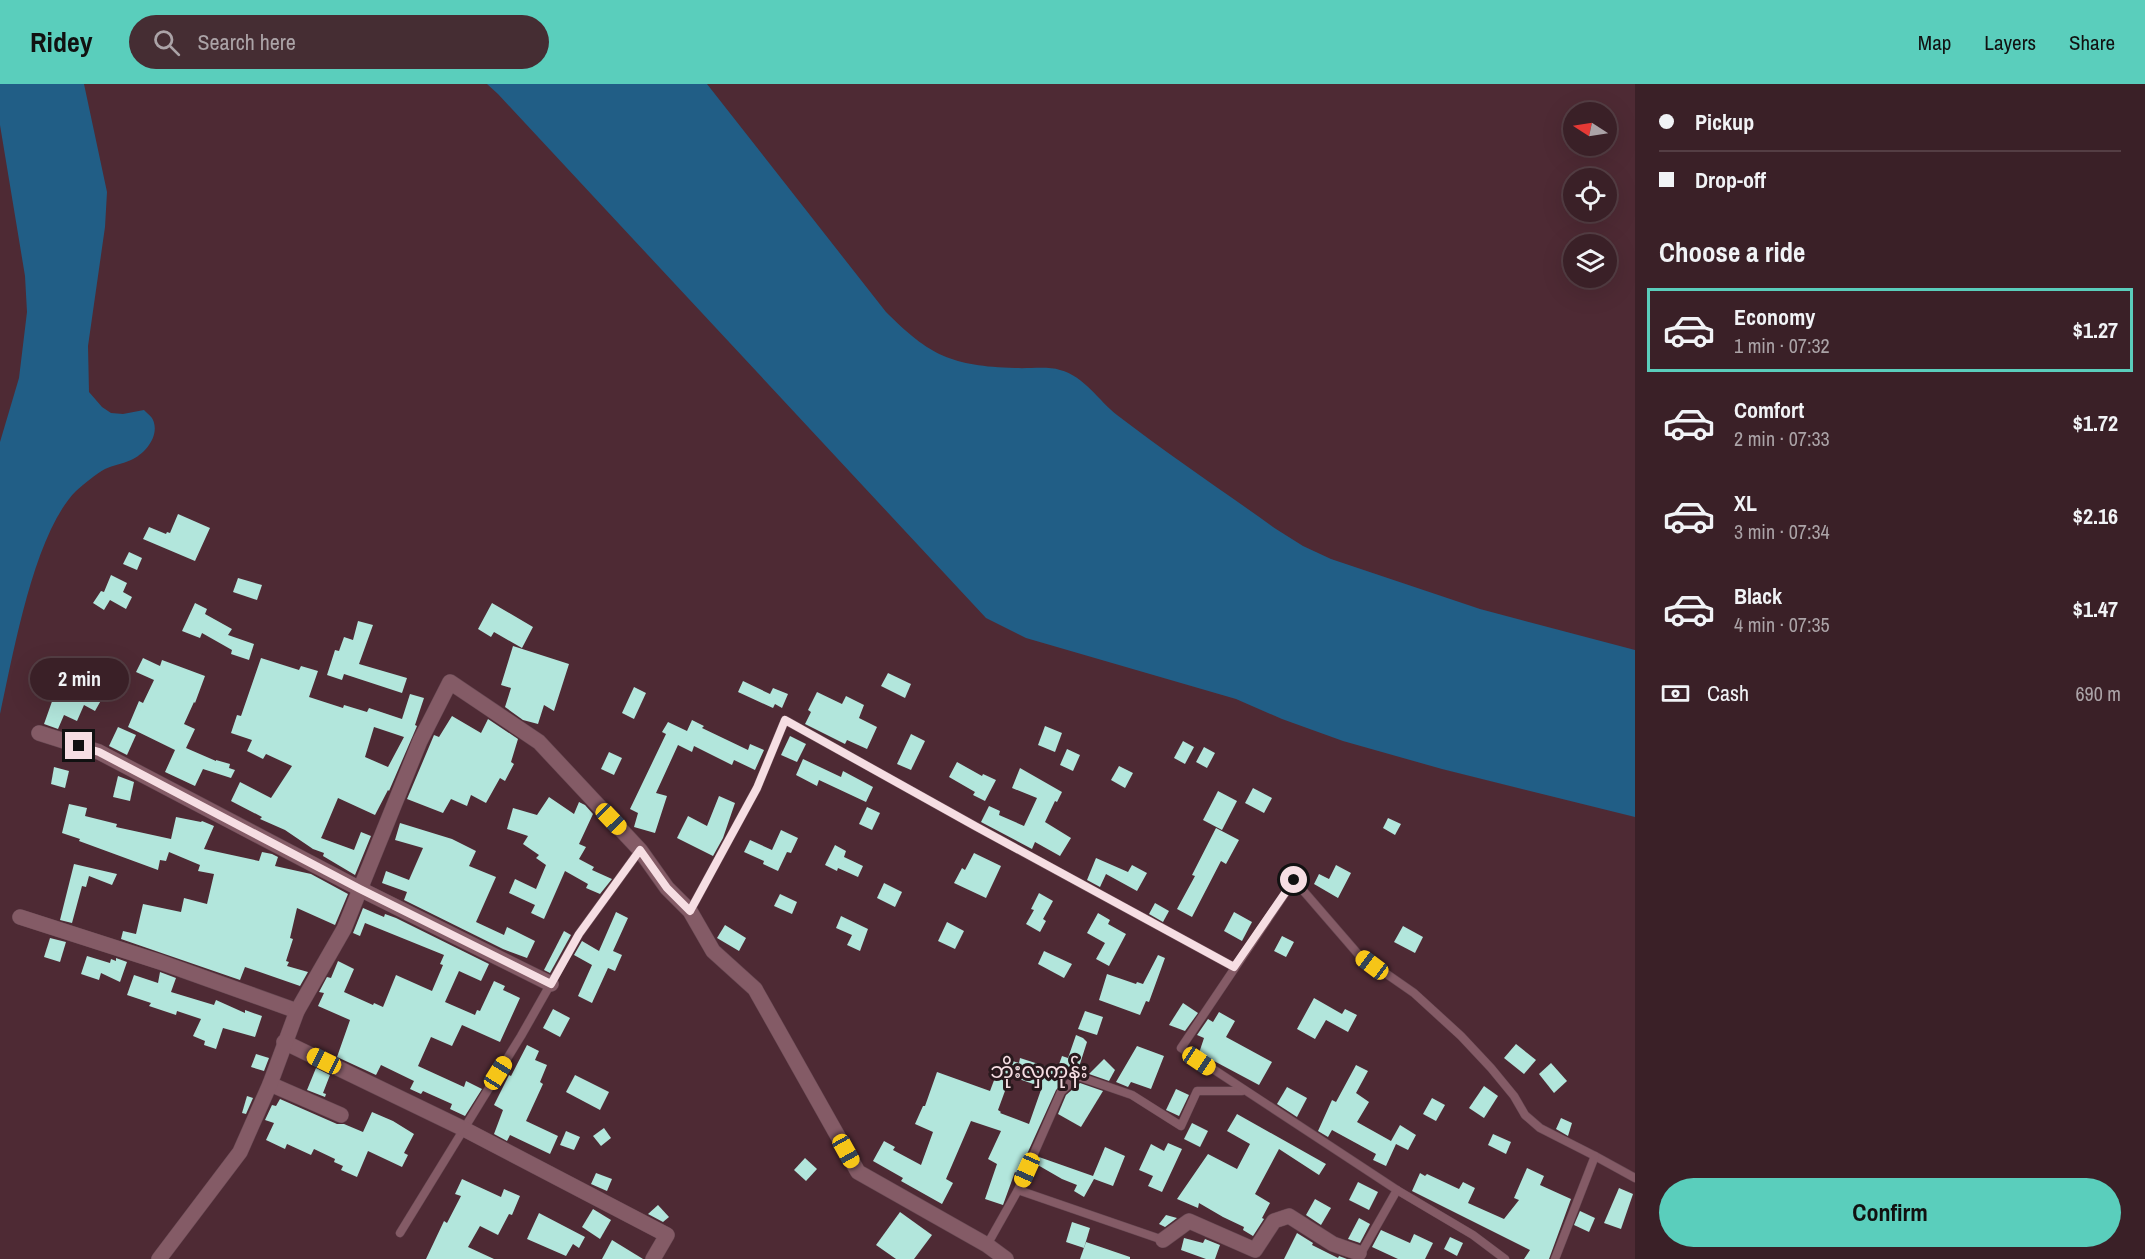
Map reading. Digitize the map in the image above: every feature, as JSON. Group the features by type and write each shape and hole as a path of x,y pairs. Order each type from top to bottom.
{"street":[{"path":"159,1259 240,1152 270,1084 297,1011 344,929 420,741 450,682 539,742 640,850 667,888 690,911 713,951 755,989 858,1172 987,1245 1006,1259"},
{"path":"39,733 99,752 360,889 551,984"},
{"path":"20,917 160,962 297,1011"},
{"path":"284,1042 464,1129 667,1235 653,1259"},
{"path":"270,1084 341,1115"},
{"path":"1163,1240 1189,1221 1255,1250 1274,1221 1289,1216 1334,1244 1360,1256"}],"lane":[{"path":"690,911 757,788 785,720 1234,967"},
{"path":"400,1233 579,934 640,850"},
{"path":"1505,1259 1473,1234 1397,1190 1181,1048 1294,880 1358,954 1414,993 1461,1036 1491,1068 1526,1115 1540,1128 1635,1178"},
{"path":"987,1245 1018,1190 1061,1092 1077,1076 1132,1095 1181,1126 1197,1091 1244,1091"},
{"path":"1555,1259 1595,1156"},
{"path":"1018,1190 1163,1240"},
{"path":"1360,1256 1397,1190"}],"water":[{"path":"0,84 84,84 107,192 105,227 88,346 89,392 102,407 111,413 123,414 144,410 155,426 153,438 146,449 131,460 98,474 76,491 61,510 48,535 27,596 0,714 0,442 19,378 27,312 25,276 0,125"},
{"path":"487,84 707,84 886,312 930,349 943,356 974,365 1050,368 1069,373 1084,383 1117,415 1176,459 1276,529 1303,546 1331,559 1480,609 1635,650 1635,817 1442,769 1343,741 1282,719 1236,699 1026,638 986,618"}],"building":[{"path":"178,514 210,528 195,561 143,539 149,527 166,534 170,533"},
{"path":"129,552 142,558 137,570 123,564"},
{"path":"111,575 127,583 123,592 132,597 126,609 110,600 104,610 93,603 101,591 104,592"},
{"path":"238,578 262,585 257,600 233,592"},
{"path":"195,603 207,609 205,614 232,629 228,635 254,644 249,660 231,654 232,650 202,633 200,638 182,631"},
{"path":"492,603 533,627 522,648 494,632 491,637 478,629"},
{"path":"358,621 373,625 359,664 407,678 402,693 344,674 342,680 327,675 335,650 339,651 344,637 353,640"},
{"path":"513,646 569,664 554,711 544,705 538,724 523,720 505,707 511,688 501,685"},
{"path":"143,658 160,666 162,660 205,676 184,724 195,729 186,748 216,761 230,764 229,768 235,770 231,778 203,769 195,786 165,772 175,750 128,727 139,701 143,703 154,680 136,672"},
{"path":"261,658 299,670 301,666 318,671 309,697 343,708 344,705 367,712 369,708 402,719 410,694 424,698 415,725 417,726 389,791 375,815 338,798 321,838 354,850 361,832 371,836 355,875 323,856 324,853 313,849 285,830 260,819 262,817 231,801 240,782 271,798 292,766 266,754 263,759 247,751 252,740 231,733 237,715 241,716","holes":["374,727 404,737 388,767 365,757"]},
{"path":"888,673 911,684 905,698 881,686"},
{"path":"65,675 90,686 94,680 108,688 95,711 84,705 77,721 64,715 58,729 44,724 55,693"},
{"path":"743,681 770,694 773,688 788,694 782,708 775,704 773,708 738,692"},
{"path":"634,687 646,693 634,719 622,713"},
{"path":"817,692 842,704 846,696 864,705 859,718 877,727 867,749 847,740 845,744 805,724 811,712 808,710"},
{"path":"452,716 481,733 488,719 518,739 511,762 514,764 505,781 500,778 486,803 471,795 467,806 451,799 443,813 407,799 434,735 439,737"},
{"path":"692,720 704,726 702,728 748,750 750,744 764,750 755,770 734,760 732,765 694,746 692,752 678,745 656,793 667,796 655,833 634,827 638,813 630,809 666,734 662,732 668,722 687,731"},
{"path":"1045,726 1062,733 1055,752 1038,745"},
{"path":"118,727 136,735 127,755 109,746"},
{"path":"911,734 925,741 911,770 897,764"},
{"path":"790,736 806,744 797,762 781,755"},
{"path":"1183,741 1194,747 1185,764 1174,758"},
{"path":"1204,747 1215,753 1207,768 1196,762"},
{"path":"1067,749 1080,755 1073,771 1060,765"},
{"path":"609,752 622,758 614,775 601,769"},
{"path":"803,759 841,777 843,771 873,787 866,802 819,780 817,786 796,775"},
{"path":"957,762 982,776 983,774 996,780 985,801 973,795 975,792 949,777"},
{"path":"1119,766 1133,773 1125,788 1111,780"},
{"path":"54,767 69,771 65,788 51,784"},
{"path":"1020,768 1062,792 1045,822 1071,838 1060,856 1035,842 1032,849 981,822 989,806 1000,811 999,815 1024,826 1037,798 1012,788"},
{"path":"118,776 134,782 130,801 113,797"},
{"path":"1253,788 1272,798 1264,813 1245,803"},
{"path":"1218,791 1237,801 1222,830 1203,820"},
{"path":"719,796 735,803 723,838 713,856 677,838 688,816 707,826"},
{"path":"549,797 574,814 579,802 593,814 579,844 586,847 579,859 594,867 592,870 612,879 600,894 586,888 588,884 565,871 544,919 531,913 535,905 509,893 515,879 536,889 546,865 536,858 539,855 523,844 528,836 507,829 513,808 537,815"},
{"path":"69,804 87,808 85,816 117,824 116,827 171,839 176,817 202,821 214,826 204,849 259,861 262,852 272,854 278,857 275,866 311,874 348,894 335,925 297,908 290,938 293,939 286,961 289,962 287,966 308,972 300,986 245,967 240,980 121,939 123,931 136,934 143,904 181,912 184,898 207,904 214,874 198,871 200,865 169,852 166,861 160,860 158,870 62,833"},
{"path":"867,807 880,813 872,830 859,824"},
{"path":"1388,818 1401,824 1395,835 1383,828"},
{"path":"400,823 452,839 476,851 469,866 496,877 476,922 504,935 507,927 535,941 527,958 503,949 404,900 407,892 382,883 386,871 409,880 423,848 395,840"},
{"path":"1216,828 1239,840 1226,864 1221,861 1192,917 1177,909 1195,876 1192,875"},
{"path":"781,830 798,838 791,853 787,852 778,871 763,864 764,861 744,852 750,840 772,850"},
{"path":"835,845 846,851 844,857 863,866 858,877 825,865"},
{"path":"974,853 1001,866 986,898 954,883 962,868 965,870"},
{"path":"1096,858 1128,872 1132,865 1147,873 1137,891 1106,874 1100,887 1087,880"},
{"path":"74,864 117,874 112,885 89,876 86,887 82,886 72,923 60,920"},
{"path":"1336,865 1351,873 1338,898 1314,884 1319,874 1329,879"},
{"path":"884,883 902,892 895,907 877,898"},
{"path":"1039,893 1053,901 1043,919 1046,921 1040,932 1026,924 1034,910 1031,909"},
{"path":"780,894 797,902 792,914 774,906"},
{"path":"1155,903 1169,911 1163,922 1149,914"},
{"path":"363,908 384,917 385,914 396,918 489,964 481,981 459,971 445,1002 475,1015 477,1010 480,1011 494,981 505,986 503,990 520,998 500,1042 462,1025 452,1046 431,1037 418,1066 464,1087 466,1081 482,1089 465,1116 450,1109 452,1104 423,1091 421,1094 410,1089 414,1081 381,1065 376,1075 337,1057 350,1020 318,1006 324,993 319,992 327,977 331,978 338,961 354,969 344,992 383,1007 396,975 432,991 443,965 440,964 444,955 365,923 360,936 353,933"},
{"path":"616,912 628,918 613,951 622,955 615,971 608,968 592,1003 578,996 592,965 574,955 582,941 599,951"},
{"path":"1234,912 1252,922 1242,941 1224,931"},
{"path":"1098,913 1110,920 1108,924 1126,934 1109,966 1096,959 1105,943 1087,933"},
{"path":"841,916 868,929 860,951 847,945 852,935 836,928"},
{"path":"947,922 964,931 955,949 938,941"},
{"path":"725,925 746,938 739,951 717,938"},
{"path":"1403,926 1423,937 1415,953 1394,942"},
{"path":"564,931 571,935 550,973 544,970"},
{"path":"1282,936 1294,942 1286,957 1274,951"},
{"path":"50,938 66,942 60,962 44,957"},
{"path":"1044,951 1072,964 1064,978 1038,964"},
{"path":"1158,955 1165,958 1149,1002 1146,1001 1140,1015 1099,1000 1107,974 1136,984 1137,982 1143,984"},
{"path":"87,956 110,963 111,959 116,961 116,958 127,962 120,982 101,973 99,980 81,974"},
{"path":"160,972 176,978 171,992 214,1005 216,1000 245,1013 245,1010 262,1016 255,1037 223,1028 216,1049 204,1045 205,1041 193,1036 201,1019 177,1011 176,1015 149,1006 151,1003 127,995 134,975 158,983"},
{"path":"1314,998 1342,1014 1345,1009 1357,1015 1348,1032 1326,1020 1315,1039 1297,1029"},
{"path":"1183,1003 1198,1013 1185,1031 1169,1025"},
{"path":"553,1009 570,1018 560,1037 543,1028"},
{"path":"1085,1011 1103,1017 1097,1035 1078,1029"},
{"path":"1219,1012 1235,1021 1226,1037 1272,1062 1259,1085 1199,1053 1204,1038 1197,1035 1208,1019 1213,1022"},
{"path":"1076,1035 1087,1042 1078,1070 1073,1072 1056,1090 1018,1174 1015,1172 1003,1205 985,1199 997,1164 988,1159 1001,1131 971,1121 946,1179 953,1183 942,1204 901,1181 903,1178 873,1161 884,1141 895,1147 893,1150 921,1165 933,1132 915,1124 925,1106 937,1072 990,1091 996,1075 1009,1080 998,1110 1000,1113 1029,1124 1042,1087 1004,1074 1009,1060 1019,1063 1020,1058 1057,1070 1062,1056 1068,1058"},
{"path":"1516,1044 1536,1060 1524,1074 1504,1058"},
{"path":"527,1045 539,1051 535,1060 547,1065 540,1082 543,1084 526,1121 558,1136 550,1154 510,1135 507,1141 494,1134 503,1110 494,1105"},
{"path":"1137,1046 1164,1056 1151,1089 1131,1082 1128,1087 1116,1082"},
{"path":"256,1054 269,1058 264,1071 251,1067"},
{"path":"1104,1059 1115,1070 1109,1081 1089,1074"},
{"path":"1551,1063 1567,1081 1554,1093 1539,1074"},
{"path":"1356,1065 1368,1071 1356,1093 1369,1102 1357,1122 1391,1141 1400,1125 1416,1135 1408,1150 1396,1144 1386,1166 1373,1160 1376,1154 1332,1130 1328,1137 1318,1131 1332,1100 1336,1102"},
{"path":"316,1068 330,1075 323,1093 326,1094 325,1097 307,1090"},
{"path":"575,1075 609,1092 600,1110 566,1092"},
{"path":"1080,1083 1103,1091 1081,1127 1058,1114 1066,1095"},
{"path":"1484,1086 1498,1096 1484,1118 1469,1108"},
{"path":"1287,1087 1307,1098 1297,1117 1277,1104"},
{"path":"1176,1089 1189,1095 1179,1116 1166,1110"},
{"path":"247,1096 253,1098 246,1114 242,1113"},
{"path":"1432,1098 1445,1105 1436,1121 1423,1114"},
{"path":"280,1099 337,1124 344,1124 363,1132 372,1112 393,1121 414,1134 404,1153 408,1155 402,1167 368,1151 357,1177 341,1170 343,1166 334,1162 335,1159 314,1149 311,1155 287,1144 285,1149 266,1140 274,1123 265,1120 272,1105 276,1106"},
{"path":"1237,1114 1326,1164 1319,1175 1279,1149 1255,1194 1270,1203 1262,1218 1264,1219 1253,1236 1243,1230 1244,1227 1199,1203 1198,1208 1177,1199 1208,1154 1237,1169 1250,1144 1227,1131"},
{"path":"1561,1118 1572,1123 1568,1136 1556,1129"},
{"path":"1192,1123 1208,1131 1200,1147 1184,1139"},
{"path":"604,1128 611,1138 601,1146 593,1136"},
{"path":"566,1131 580,1137 574,1150 560,1145"},
{"path":"1493,1134 1511,1142 1506,1154 1488,1145"},
{"path":"1168,1143 1182,1149 1162,1192 1148,1186 1153,1176 1139,1170 1151,1144 1164,1151"},
{"path":"1105,1147 1125,1156 1113,1186 1094,1179 1084,1197 1074,1191 1077,1185 1036,1164 1039,1157 1093,1176"},
{"path":"805,1158 817,1169 806,1181 794,1170"},
{"path":"1527,1168 1544,1176 1540,1185 1571,1199 1549,1259 1524,1259 1530,1250 1412,1191 1420,1173 1459,1189 1463,1182 1475,1188 1468,1203 1504,1219 1519,1200 1514,1198"},
{"path":"596,1173 612,1179 607,1191 591,1184"},
{"path":"462,1179 501,1197 504,1189 520,1196 512,1215 509,1214 498,1235 480,1226 468,1247 494,1259 426,1259 444,1221 447,1223 461,1196 455,1194"},
{"path":"1358,1182 1378,1192 1369,1210 1349,1200"},
{"path":"1619,1188 1633,1194 1621,1229 1604,1223"},
{"path":"1315,1199 1331,1208 1321,1225 1306,1215"},
{"path":"658,1205 669,1217 663,1222 648,1214"},
{"path":"593,1209 611,1220 600,1239 582,1227"},
{"path":"1580,1211 1595,1218 1589,1232 1574,1225"},
{"path":"900,1212 932,1235 914,1259 896,1259 876,1245"},
{"path":"539,1213 585,1237 579,1248 573,1244 566,1256 527,1239"},
{"path":"1166,1215 1177,1218 1165,1227 1159,1224"},
{"path":"1359,1218 1370,1224 1360,1243 1348,1239"},
{"path":"1072,1222 1090,1228 1084,1248 1066,1242"},
{"path":"1381,1230 1410,1243 1414,1234 1433,1243 1425,1259 1398,1259 1372,1247"},
{"path":"1297,1233 1313,1243 1312,1245 1338,1258 1339,1256 1347,1259 1284,1259"},
{"path":"1450,1237 1463,1243 1457,1256 1444,1249"},
{"path":"1184,1238 1203,1243 1205,1239 1220,1245 1215,1259 1206,1259 1181,1250"},
{"path":"612,1240 643,1259 602,1259"},
{"path":"1086,1242 1130,1257 1130,1259 1080,1259"}],"district":[{"name":"ဘိုးလှကုန်း","path":"1039,1071"}],"route":[{"path":"79,746 99,752 360,889 551,984 579,934 640,850 667,888 690,911 757,788 785,720 1234,967 1294,880"}]}
